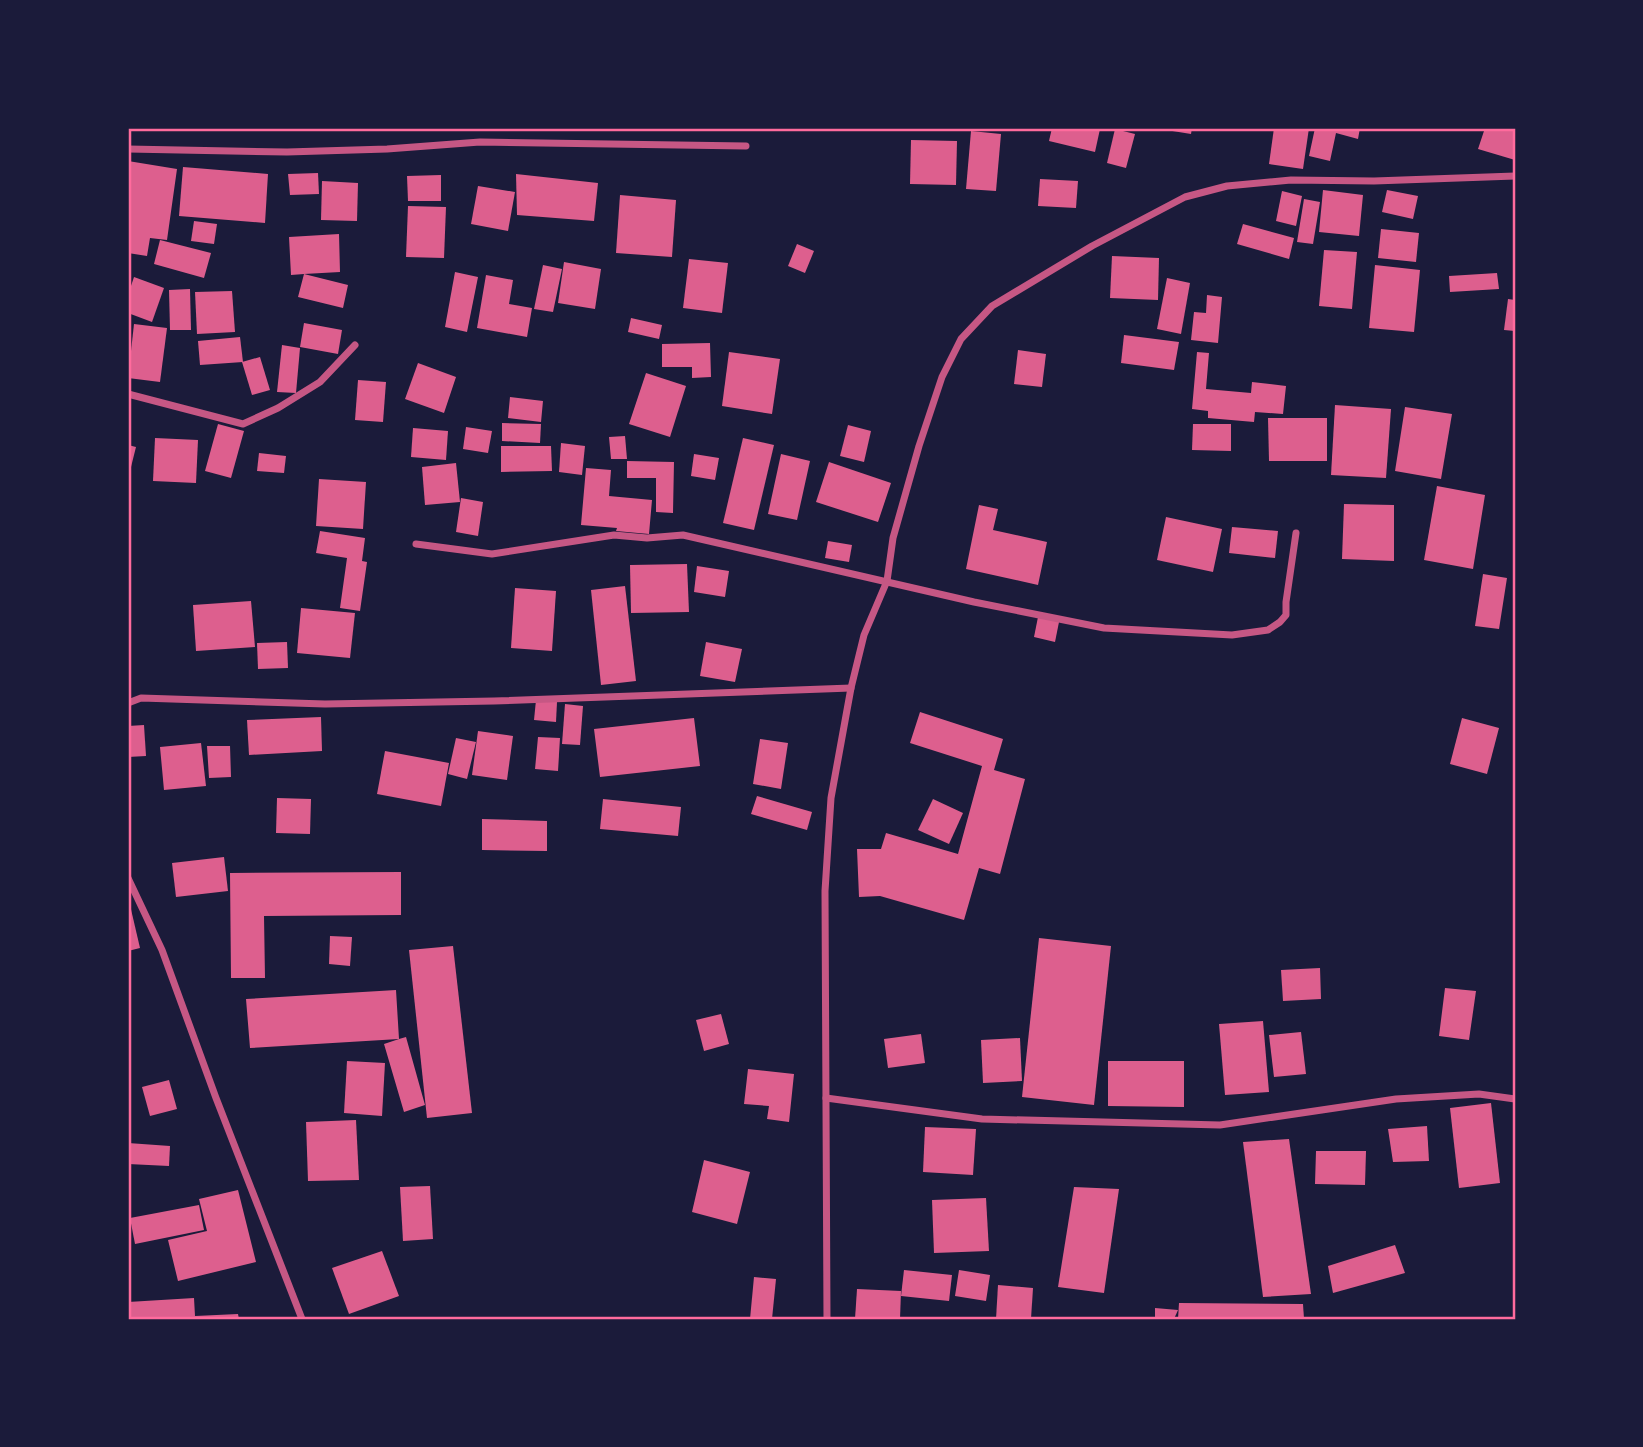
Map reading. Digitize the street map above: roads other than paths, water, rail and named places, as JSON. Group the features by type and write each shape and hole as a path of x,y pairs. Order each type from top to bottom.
{"street":[{"path":"128,149 287,152 387,149 480,142 746,146"},
{"path":"827,1319 825,891 831,798 851,688 864,635 887,581 893,538 919,446 942,377 961,339 992,306 1093,246 1185,197 1227,186 1291,180 1374,181 1515,176"},
{"path":"128,394 243,424 278,408 320,382 355,345"},
{"path":"416,544 492,554 614,535 647,538 683,535 974,602 1104,628 1232,635 1269,630 1286,615 1296,533"},
{"path":"128,703 141,698 324,704 494,701 851,688"},
{"path":"128,878 162,950 302,1319"},
{"path":"826,1098 982,1119 1220,1125 1396,1099 1479,1094 1515,1099"}]}
